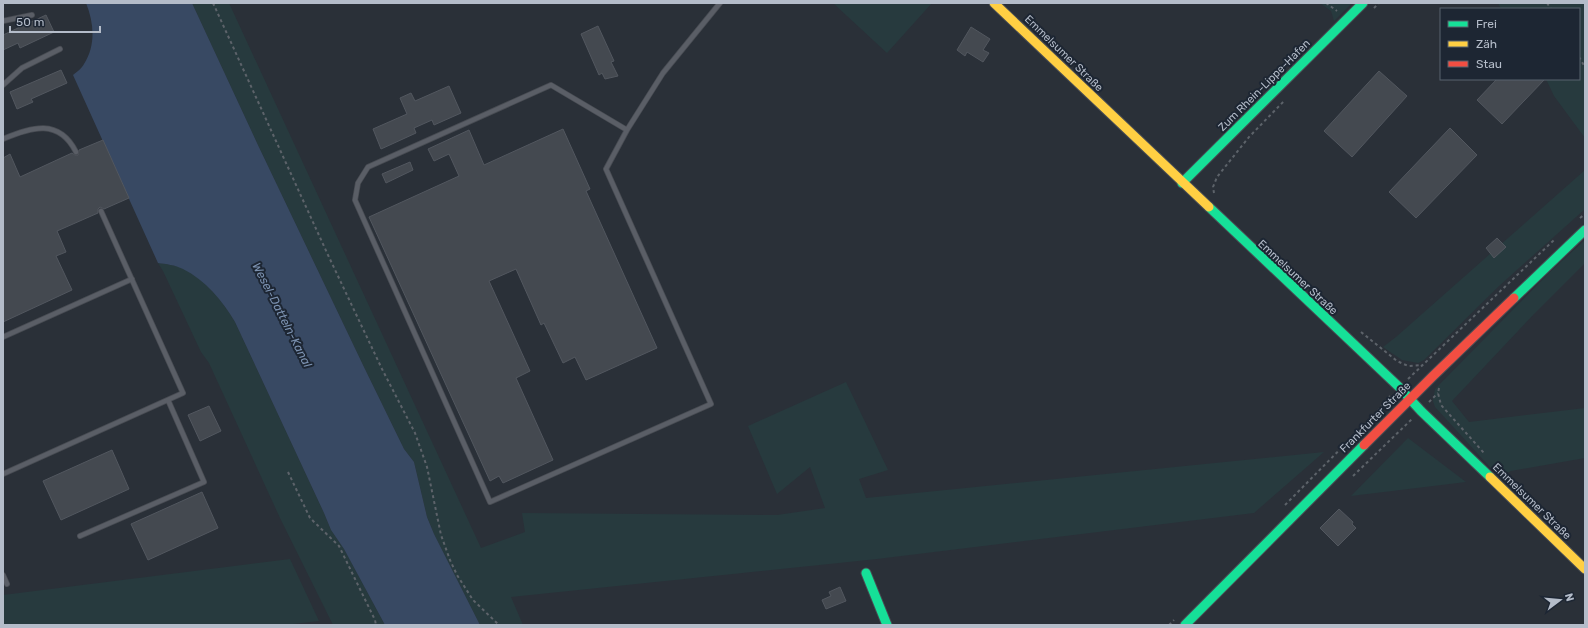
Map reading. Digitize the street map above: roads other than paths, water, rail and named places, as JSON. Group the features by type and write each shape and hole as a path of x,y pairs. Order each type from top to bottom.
{"street":[{"name":"Emmelsumer Straße","path":"994,3 1182,183 1399,387 1585,569"},
{"name":"Zum Rhein-Lippe-Hafen","path":"1182,183 1363,3"},
{"name":"Frankfurter Straße","path":"1185,625 1410,399 1585,230"},
{"path":"866,573 887,625"}],"lane":[{"path":"627,130 551,85 368,167 358,183 355,200 490,502 711,404 606,169 627,130 663,74 720,3"},
{"path":"3,21 32,15"},
{"path":"3,85 22,68 60,49"},
{"path":"3,139 25,129 38,128 52,130 64,135 76,152"},
{"path":"3,474 183,393 101,211"},
{"path":"3,336 132,279"},
{"path":"80,536 204,482 168,400"},
{"path":"3,575 7,584"}],"water":[{"name":"Wesel-Datteln-Kanal","path":"86,3 192,3 363,365 404,449 414,462 427,517 434,534 480,625 385,625 344,549 331,530 230,314 213,292 199,279 180,268 158,263 73,75 84,64 88,57 92,42 91,18"}]}
